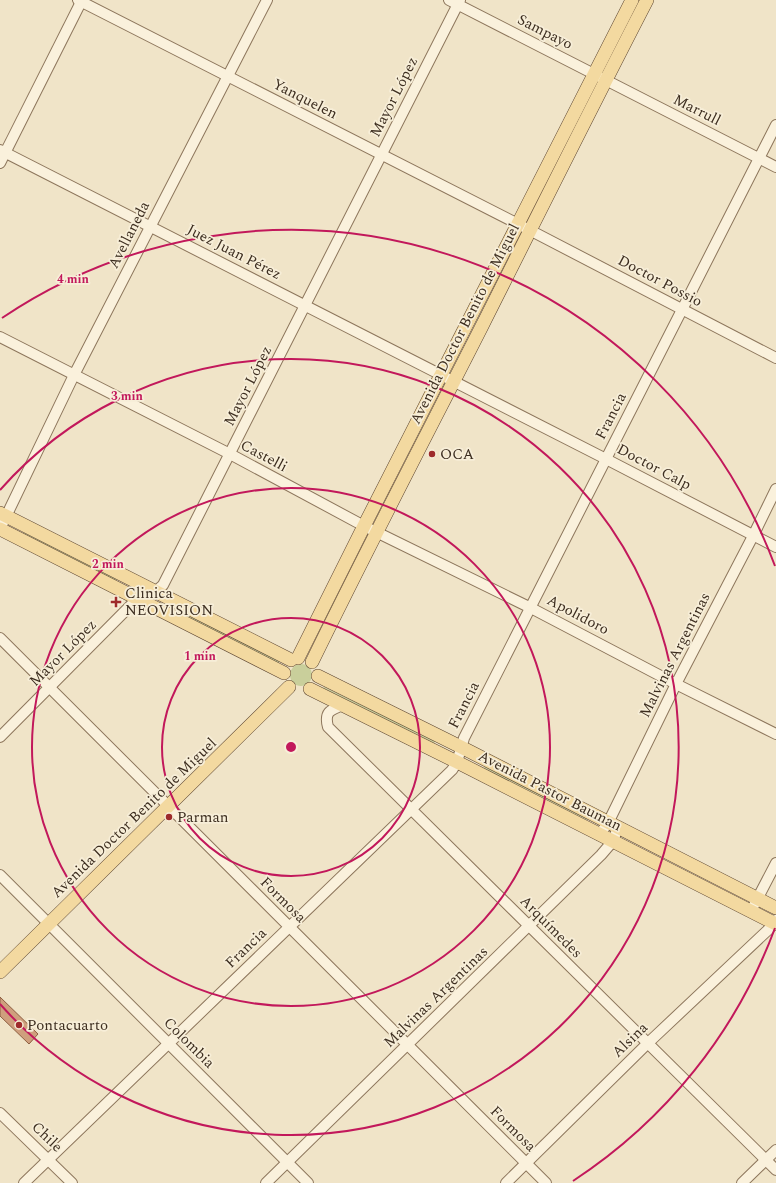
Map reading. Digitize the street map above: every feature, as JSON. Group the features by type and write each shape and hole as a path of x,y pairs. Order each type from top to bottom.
{"main road":[{"name":"Avenida Doctor Benito de Miguel","path":"312,662 376,532 531,230 600,78 632,0"},
{"name":"Avenida Doctor Benito de Miguel","path":"295,659 518,224 600,78 647,0"},
{"path":"3,515 156,592 295,659"},
{"path":"0,529 284,673"},
{"path":"306,658 312,662 316,667 318,676 314,685 310,689 299,692 286,683 284,673 288,664 295,659 306,658"},
{"name":"Avenida Pastor Bauman","path":"318,676 613,825 754,905 774,927"},
{"name":"Avenida Doctor Benito de Miguel","path":"0,972 290,687"},
{"name":"Avenida Pastor Bauman","path":"310,689 600,835 754,905 776,908"}],"street":[{"name":"Yanquelen","path":"80,0 518,224"},
{"path":"0,163 3,151 80,0"},
{"name":"Avellaneda","path":"0,529 3,515 266,0"},
{"name":"Sampayo","path":"456,2 600,78"},
{"name":"Mayor López","path":"0,737 137,599 156,592 163,585 381,155 456,2"},
{"name":"Marrull","path":"600,78 776,167"},
{"name":"Francia","path":"24,1183 452,770 457,762 464,738 776,125"},
{"name":"Juez Juan Pérez","path":"3,151 454,382"},
{"name":"Doctor Possio","path":"518,224 776,358"},
{"name":"Castelli","path":"0,337 230,454 364,526"},
{"name":"Doctor Calp","path":"454,382 776,547"},
{"name":"Malvinas Argentinas","path":"266,1183 530,926 602,855 613,841 613,825 676,684 776,489"},
{"name":"Apolidoro","path":"364,526 531,608 676,684 776,734"},
{"name":"Formosa","path":"0,638 546,1183"},
{"name":"Arquímedes","path":"342,705 332,709 327,714 326,721 328,727 776,1170"},
{"name":"Malvinas Argentinas","path":"600,835 613,825"},
{"path":"754,905 776,863"},
{"name":"Colombia","path":"0,875 308,1183"},
{"name":"Alsina","path":"506,1183 648,1043 774,927"},
{"name":"Chile","path":"0,1113 72,1183"},
{"path":"742,1183 776,1150"}],"green space":[{"path":"24,531 117,578 116,581 23,533"},
{"path":"175,609 280,661 278,664 175,612"},
{"path":"301,664 309,667 312,675 309,683 301,686 293,683 290,675 293,667"},
{"path":"324,687 436,741 434,743 323,688"},
{"path":"485,766 589,817 587,820 484,768"}],"building":[{"name":"Pontacuarto","path":"0,997 38,1034 29,1044 0,1016"}],"place":[{"name":"OCA","path":"432,454"},
{"name":"Clinica NEOVISION","path":"116,602"},
{"name":"Parman","path":"169,817"},
{"name":"Pontacuarto","path":"19,1025"}]}
